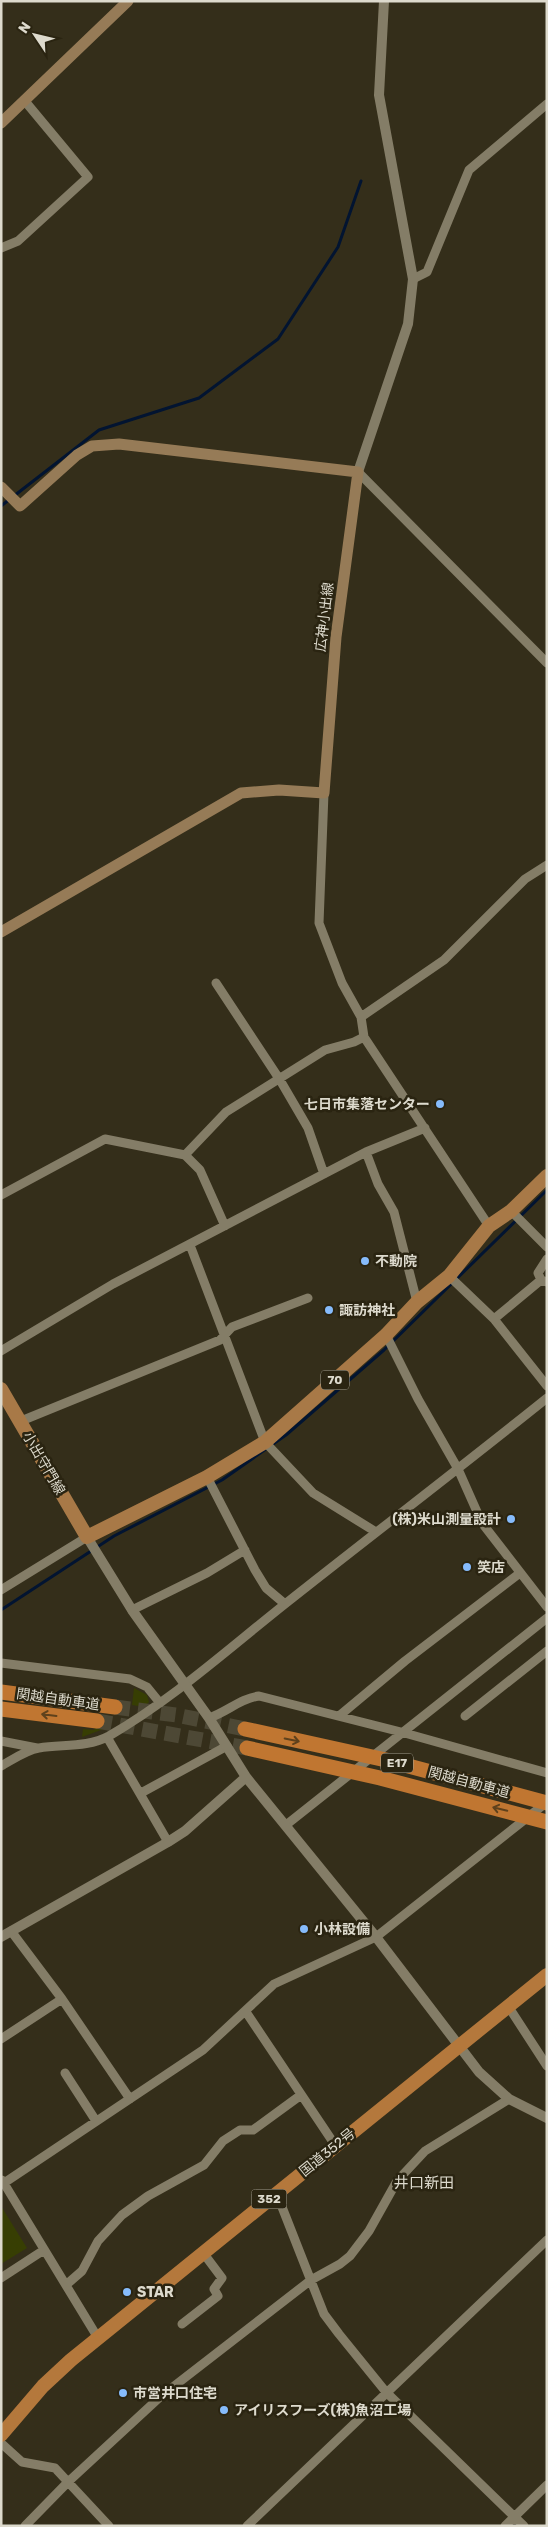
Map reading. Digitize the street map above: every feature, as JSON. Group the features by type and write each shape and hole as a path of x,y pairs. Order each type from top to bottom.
{"highway":[{"name":"関越自動車道","path":"1,1692 115,1707"},
{"name":"関越自動車道","path":"1,1709 97,1721"},
{"name":"関越自動車道","path":"245,1729 386,1760 547,1802"},
{"name":"関越自動車道","path":"248,1748 380,1778 547,1822"},
{"name":"国道352号","path":"1,2435 43,2386 98,2338 547,1976"}],"main road":[{"path":"1,123 128,1"},
{"path":"1,487 20,506 77,455 92,446 119,444 358,472"},
{"name":"広神小出線","path":"324,793 336,637 358,472"},
{"path":"1,932 241,794 279,790 324,793"},
{"name":"70","path":"87,1538 207,1477 264,1442 386,1335 417,1302 449,1276 489,1226 511,1211 547,1176"},
{"name":"小出守門線","path":"1,1389 87,1538"}],"street":[{"path":"384,1 378,95 413,279 408,324 358,472 547,663"},
{"path":"1,248 18,240 88,177 24,100"},
{"path":"413,279 427,272 469,170 547,104"},
{"path":"324,793 320,923 342,983 361,1017 364,1037 489,1226"},
{"path":"361,1017 444,960 524,879 547,865"},
{"path":"216,983 280,1080 308,1128 324,1174"},
{"path":"185,1155 226,1112 280,1080 325,1050 354,1042 364,1037"},
{"path":"1,1351 113,1284 366,1152 425,1128"},
{"path":"1,1195 105,1139 185,1155 200,1170 225,1226"},
{"path":"366,1152 378,1184 394,1212 417,1302"},
{"path":"511,1211 547,1247"},
{"path":"190,1245 264,1442 313,1494 376,1532"},
{"path":"494,1319 544,1281 538,1273 547,1259"},
{"path":"449,1276 494,1319 547,1386"},
{"path":"21,1421 220,1340 232,1327 308,1298"},
{"path":"386,1335 418,1399 458,1469 482,1523 547,1607"},
{"path":"1,1741 37,1748 67,1747 107,1737 186,1685 285,1604 331,1570 376,1532 547,1398"},
{"path":"207,1477 266,1588 285,1604"},
{"path":"1,1590 87,1538 132,1610 209,1718 246,1777 376,1937 479,2072 509,2099 547,2118"},
{"path":"132,1610 207,1573 245,1550"},
{"path":"339,1716 405,1661 520,1573"},
{"path":"286,1825 547,1618"},
{"path":"464,1716 547,1651"},
{"path":"1,1663 130,1679 147,1687 160,1703"},
{"path":"209,1718 224,1713 248,1698 259,1696 401,1732 547,1773"},
{"path":"107,1737 168,1842"},
{"path":"141,1793 227,1746"},
{"path":"1,1766 37,1748"},
{"path":"1,1937 185,1831 246,1777"},
{"path":"98,2338 2,2181 203,2050 274,1984 376,1937 547,1802"},
{"path":"11,1931 62,1998 130,2098"},
{"path":"1,2039 62,1998"},
{"path":"508,2006 547,2066"},
{"path":"246,2012 335,2145"},
{"path":"65,2073 96,2121"},
{"path":"66,2285 82,2270 98,2241 122,2215 148,2196 204,2165 223,2140 240,2130 252,2130 301,2095"},
{"path":"25,2526 68,2482 160,2397 311,2280 340,2264 358,2247 397,2181 425,2151 509,2099"},
{"path":"273,2195 282,2207 328,2318 386,2392 524,2526"},
{"path":"247,2526 547,2240"},
{"path":"1,2278 44,2250"},
{"path":"182,2324 218,2296 214,2289 222,2278 207,2258"},
{"path":"1,2443 22,2462 51,2466 109,2526"},
{"path":"505,2526 547,2486"}],"green space":[{"path":"134,1688 147,1695 149,1702 144,1707 132,1705"},
{"path":"96,1725 109,1727 82,1737 83,1729 94,1730"},
{"path":"1,2206 27,2248 1,2264"}],"waterway":[{"path":"1,506 99,430 199,398 278,339 338,247 361,181"},
{"path":"1,1610 114,1536 222,1480 286,1435 384,1350 547,1190"}],"tunnel":[{"path":"115,1707 176,1715 245,1729"},
{"path":"97,1721 247,1748"}],"place":[{"name":"七日市集落センター","path":"440,1104"},
{"name":"不動院","path":"365,1261"},
{"name":"諏訪神社","path":"329,1310"},
{"name":"(株)米山測量設計","path":"511,1519"},
{"name":"笑店","path":"467,1567"},
{"name":"小林設備","path":"304,1929"},
{"name":"STAR","path":"127,2292"},
{"name":"市営井口住宅","path":"123,2393"},
{"name":"アイリスフーズ(株)魚沼工場","path":"224,2410"}],"district":[{"name":"井口新田","path":"424,2183"}]}
